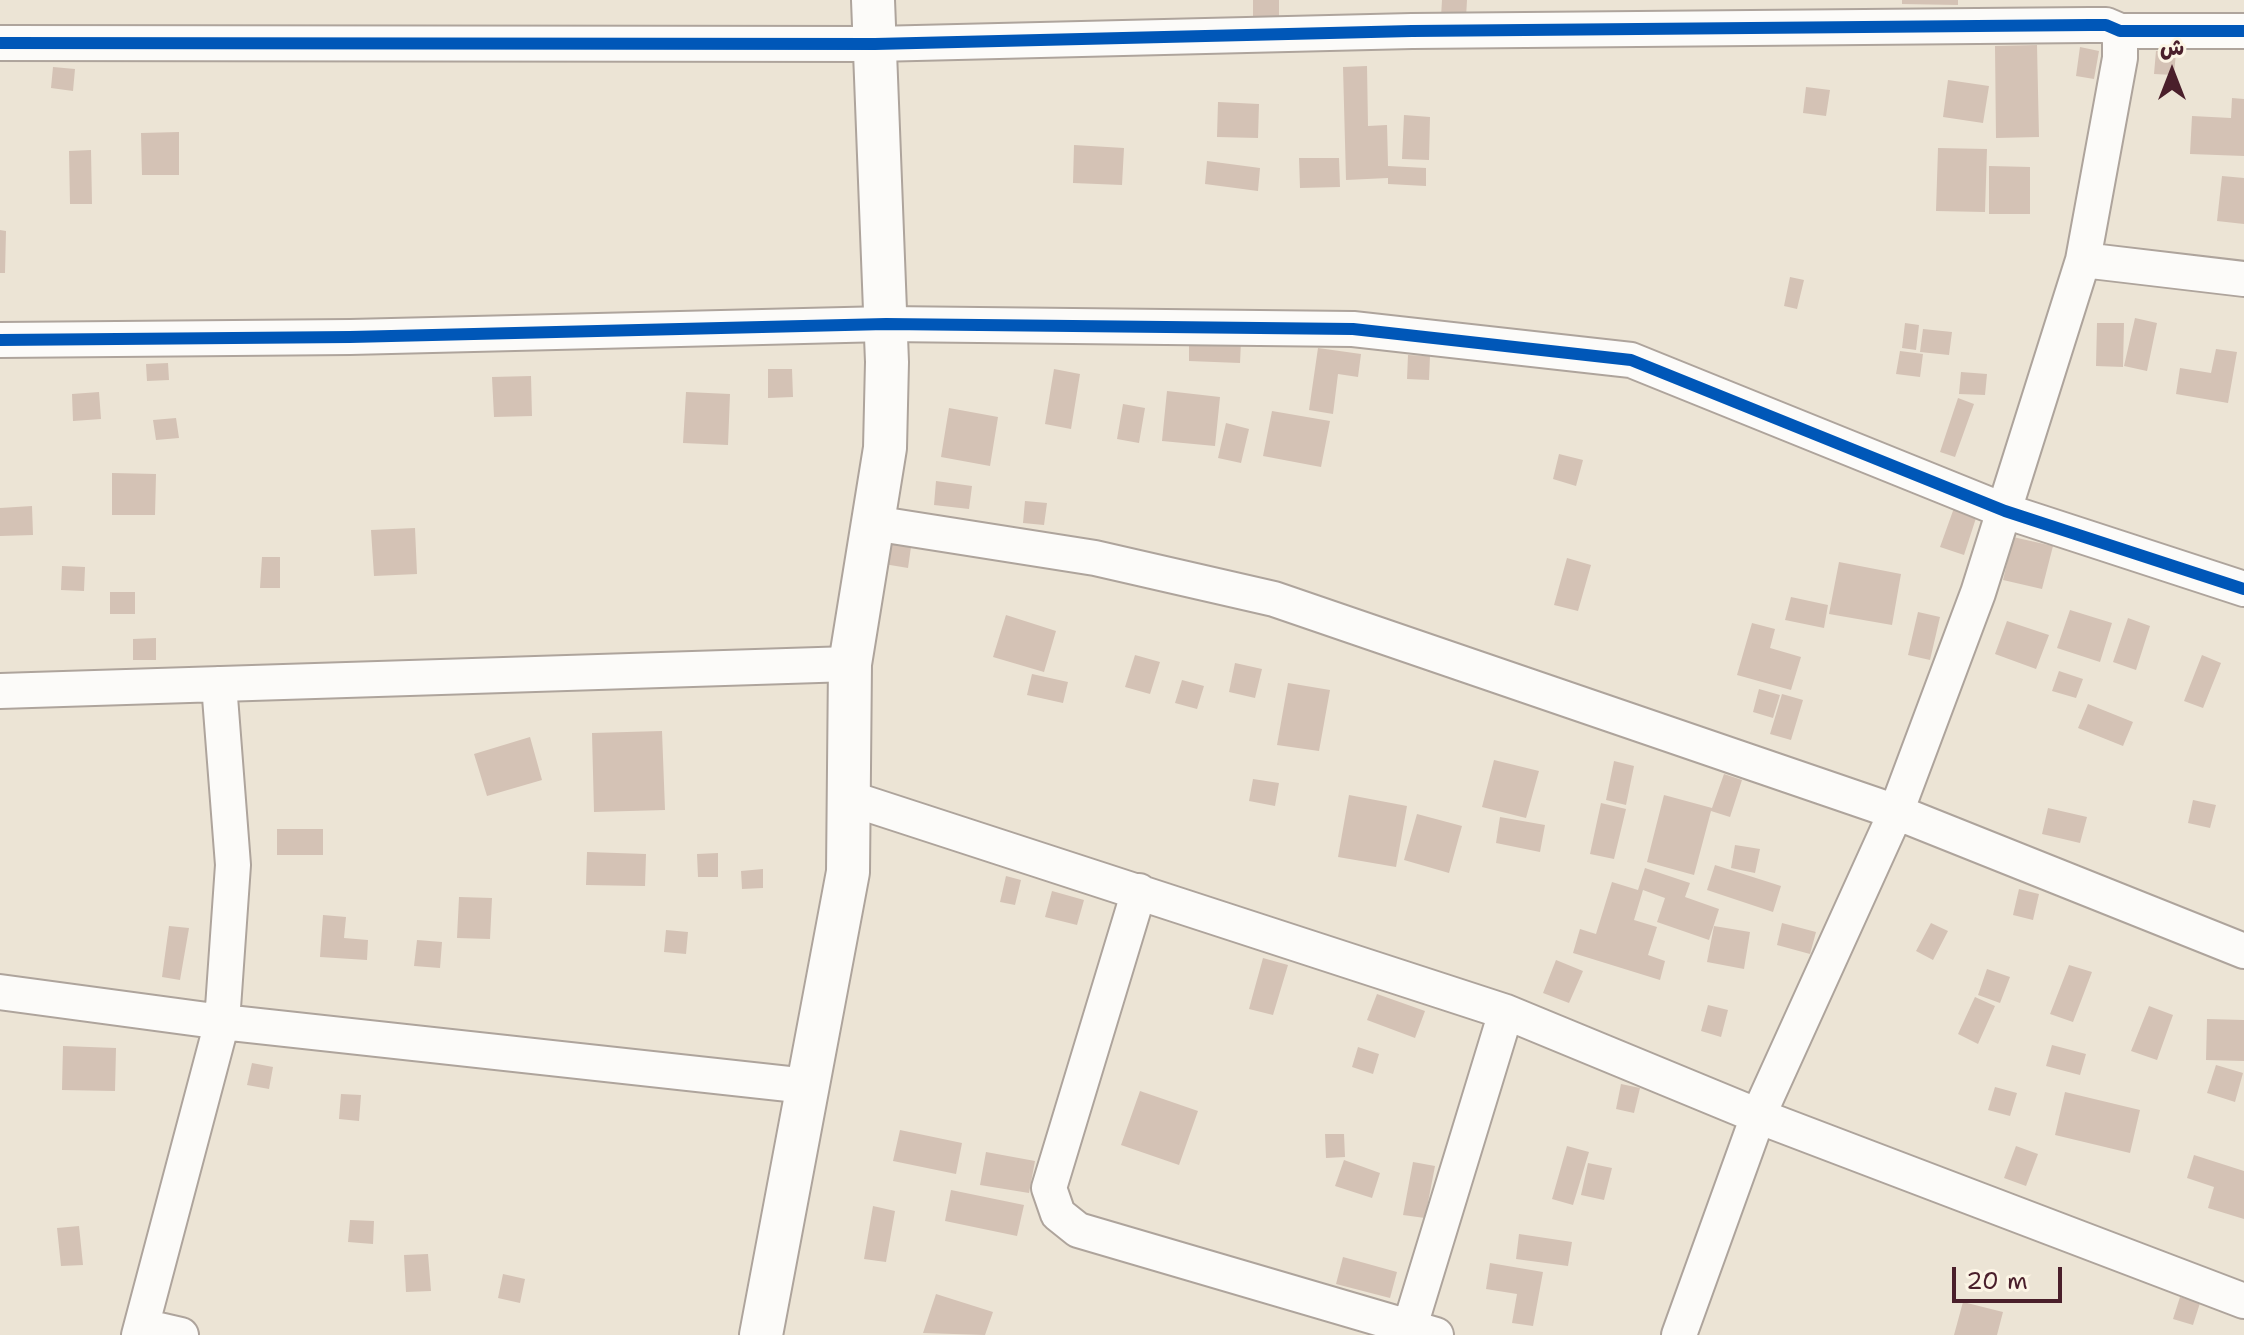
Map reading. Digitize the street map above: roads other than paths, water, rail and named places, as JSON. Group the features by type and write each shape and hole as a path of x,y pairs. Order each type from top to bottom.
{"street":[{"path":"761,1335 848,872 850,664 885,448 886,324 873,0"},
{"path":"0,43 875,44 1413,16 2100,19 2244,31"},
{"path":"1679,1335 1758,1116 1896,812 1978,593 2005,511 2083,260 2120,58 2100,19"},
{"path":"2083,260 2244,279"},
{"path":"0,340 350,337 886,324 1353,329 1631,360 2005,511 2244,589"},
{"path":"873,523 1095,558 1274,599 1896,812 2244,951"},
{"path":"0,691 850,664"},
{"path":"181,1335 140,1330 222,1022 233,865 219,684"},
{"path":"849,798 1506,1012 1758,1116 2244,1301"},
{"path":"1139,891 1049,1188 1058,1214 1078,1230 1423,1331 1506,1012"},
{"path":"0,992 222,1022 807,1086"}]}
